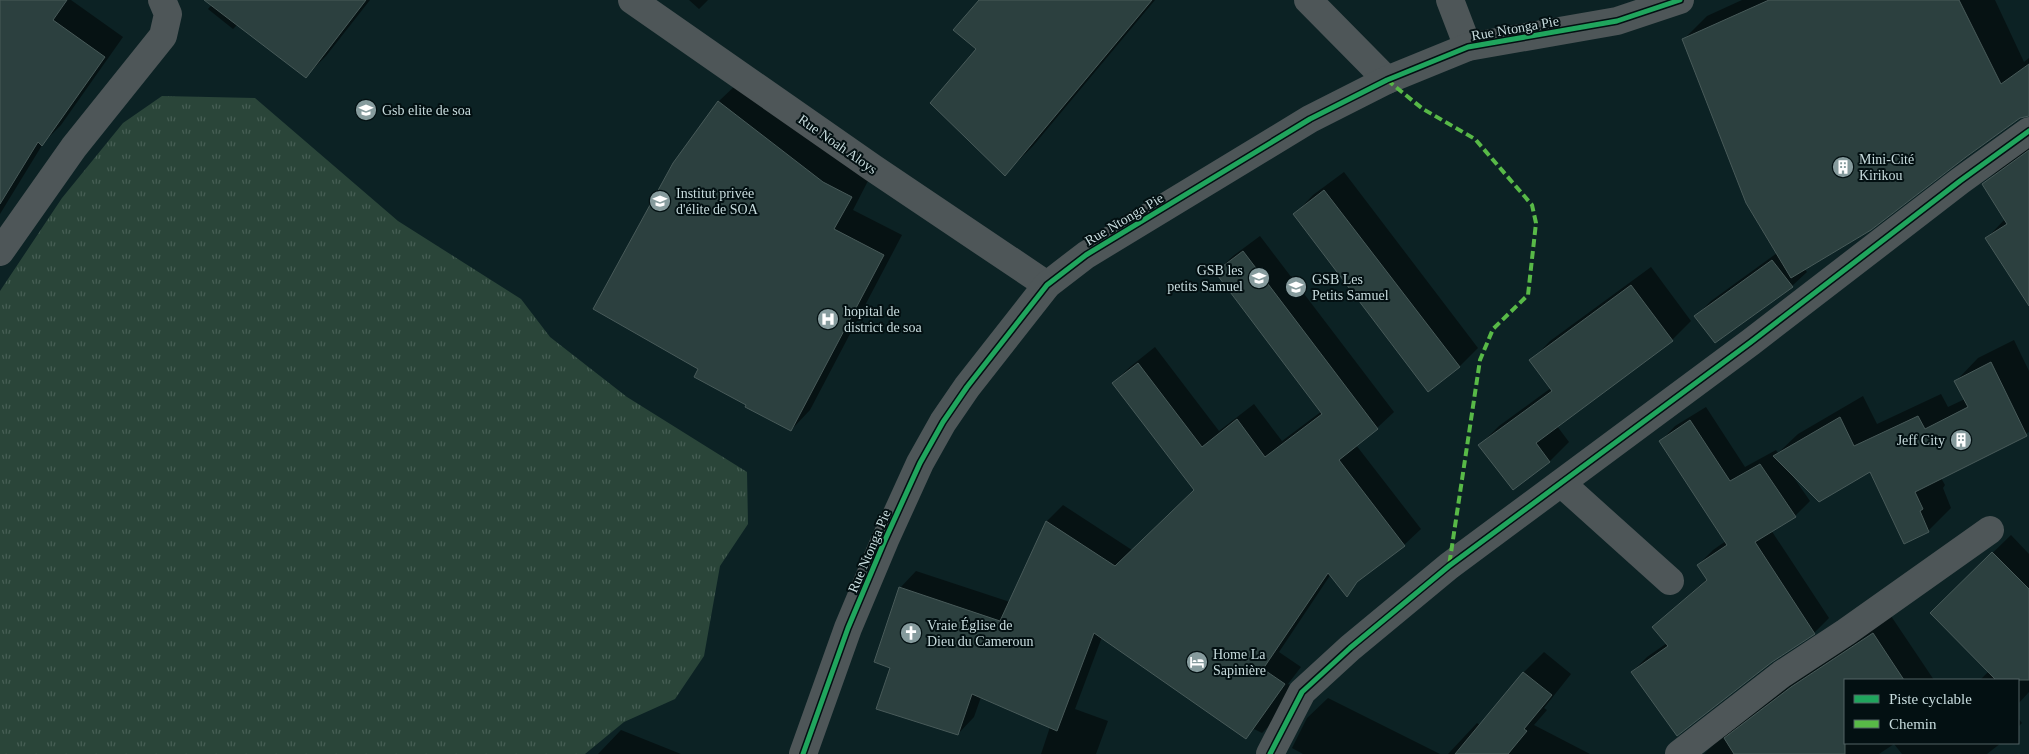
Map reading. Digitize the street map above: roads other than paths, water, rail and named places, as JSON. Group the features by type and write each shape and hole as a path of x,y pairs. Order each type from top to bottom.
{"street":[{"path":"0,252 74,147 163,36 168,14 162,0"},
{"name":"Rue Noah Aloys","path":"632,0 873,168 1047,285"},
{"path":"1308,0 1387,80"},
{"path":"1450,0 1468,47"},
{"name":"Rue Ntonga Pie","path":"802,754 848,628 920,463 943,422 967,387 1047,285 1086,255 1302,124 1387,80 1468,47 1617,21 1680,0"},
{"path":"1270,754 1302,692 1350,648 1449,566 1766,331 1960,181 2029,131"},
{"path":"1561,483 1670,581"},
{"path":"1679,754 1782,674 1846,632 1990,530"}],"place":[{"name":"Gsb elite de soa","path":"366,110"},
{"name":"Mini-Cité Kirikou","path":"1843,167"},
{"name":"Institut privée d'élite de SOA","path":"660,201"},
{"name":"GSB les petits Samuel","path":"1259,278"},
{"name":"GSB Les Petits Samuel","path":"1296,287"},
{"name":"hopital de district de soa","path":"828,319"},
{"name":"Jeff City","path":"1961,440"},
{"name":"Vraie Église de Dieu du Cameroun","path":"911,633"},
{"name":"Home La Sapinière","path":"1197,662"}]}
